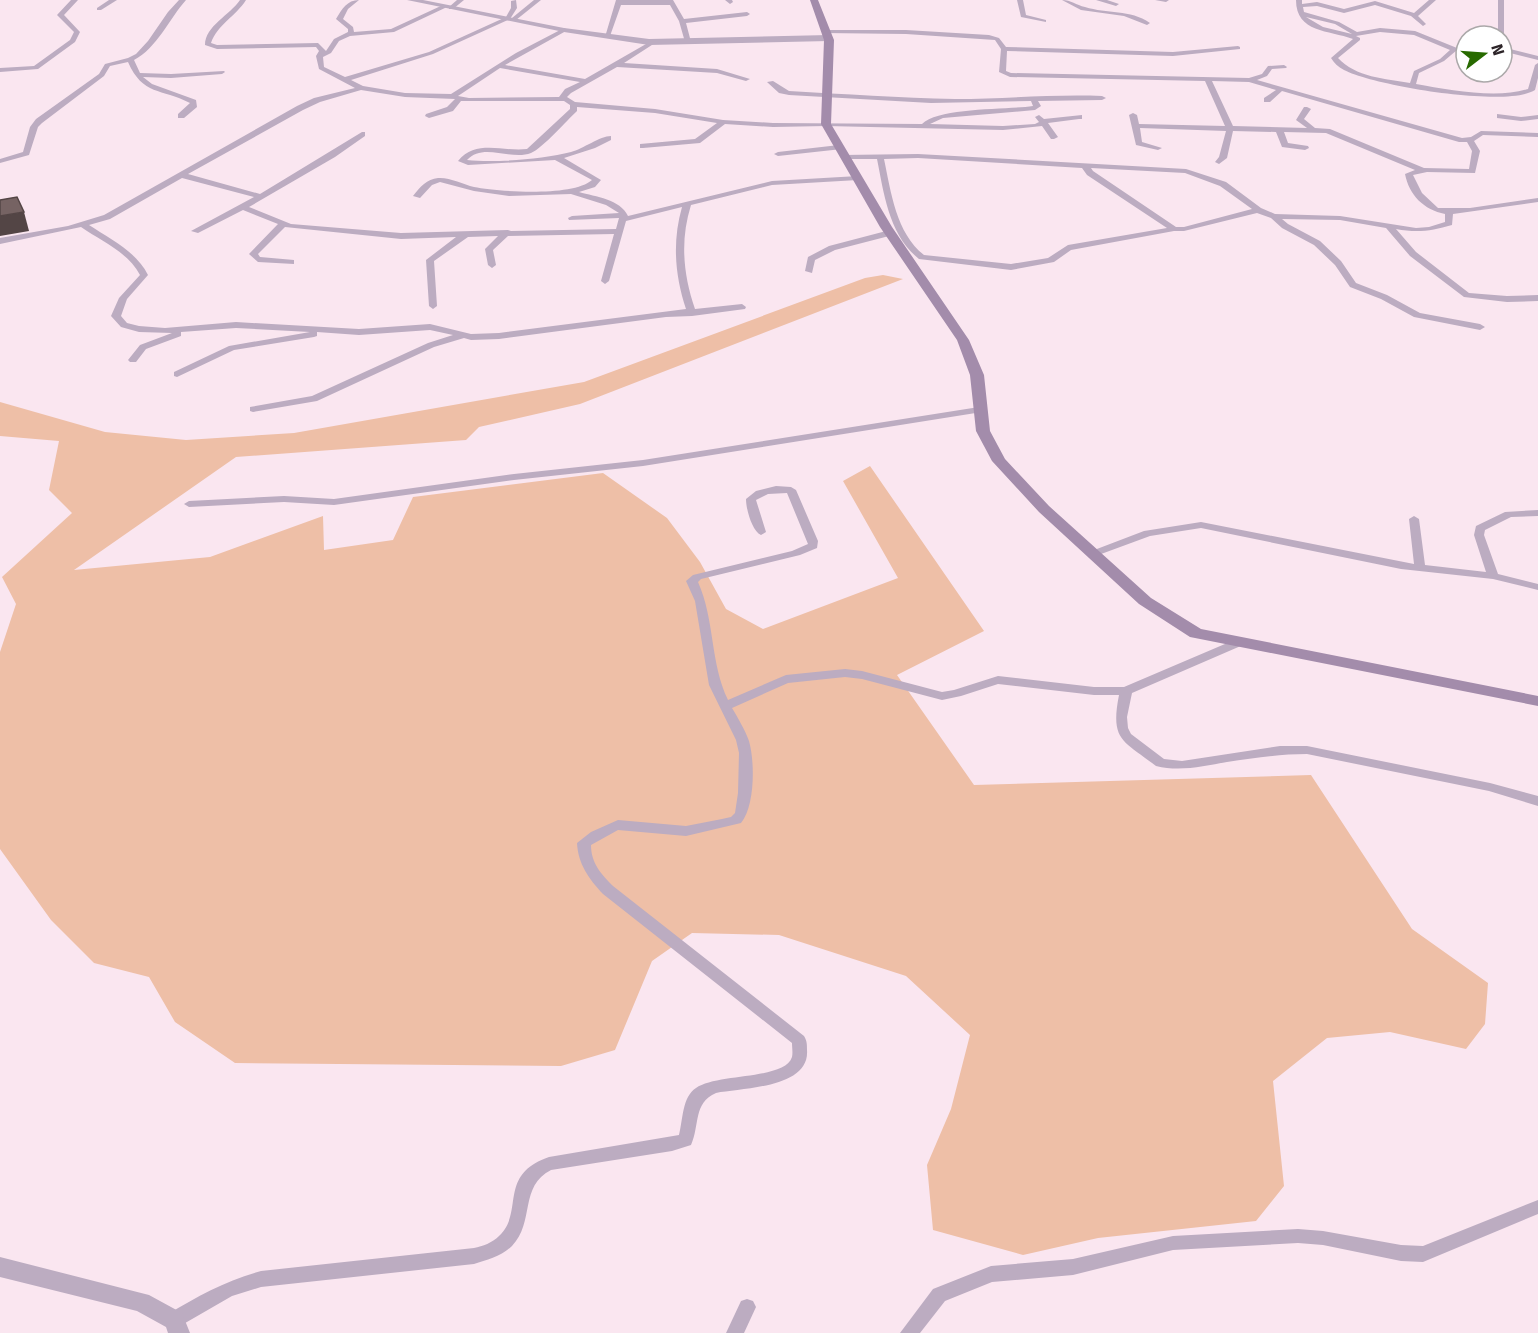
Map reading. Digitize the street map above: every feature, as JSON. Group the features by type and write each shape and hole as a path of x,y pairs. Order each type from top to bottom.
{"main road":[{"path":"814,0 828,35 829,71 826,124 890,233 963,340 977,375 979,410 986,439 1006,471 1145,601 1196,633 1538,701"}],"street":[{"path":"0,70 36,68 73,41 76,32 60,15 75,0"},
{"path":"99,9 114,0"},
{"path":"0,161 26,153 34,127 39,121 102,75 107,65 130,60 139,55 154,40 171,10 183,0"},
{"path":"243,0 241,5 217,26 207,44 223,47 314,44 323,48 319,56 321,68 361,88 405,95 565,99 573,104 655,111 723,122 773,125 1003,128 1037,126 1079,117"},
{"path":"349,34 351,28 339,19 346,8 356,0"},
{"path":"411,0 564,30 653,42 906,32 989,37 997,39 1004,49 1002,72 1006,75 1249,80 1441,135 1470,140 1481,133 1538,135"},
{"path":"319,56 329,52 336,40 349,34 392,31 461,0"},
{"path":"344,80 431,53 511,19 538,0"},
{"path":"1020,0 1023,16 1044,21"},
{"path":"1059,0 1066,0 1083,9 1128,14 1148,23"},
{"path":"1099,0 1116,4"},
{"path":"1158,0 1166,0"},
{"path":"1415,15 1433,0"},
{"path":"1500,0 1501,24"},
{"path":"511,19 514,1"},
{"path":"607,36 619,2 671,1 682,21 688,42"},
{"path":"1415,15 1375,3 1344,11 1317,4 1299,3 1303,14 1315,28 1358,39 1358,42 1334,58 1340,65 1366,76 1490,96 1524,94 1530,90 1538,65"},
{"path":"682,21 747,14"},
{"path":"1303,14 1337,23 1356,34 1380,30 1415,33 1455,49 1442,60 1416,72 1413,84"},
{"path":"1415,15 1416,20 1423,24"},
{"path":"429,116 450,109 457,97 499,66 564,30"},
{"path":"565,99 563,97 568,90 617,65 653,42"},
{"path":"1004,49 1173,54 1238,48"},
{"path":"1514,52 1538,58"},
{"path":"130,60 137,75 146,84 193,102 194,105 181,116"},
{"path":"617,65 717,71 746,79"},
{"path":"499,66 587,81"},
{"path":"1249,80 1265,75 1270,67 1284,67"},
{"path":"137,75 171,76 222,72"},
{"path":"1208,80 1230,128 1223,158 1219,162"},
{"path":"771,82 784,93 1033,104"},
{"path":"0,241 83,225 114,213 300,108 317,100 361,88"},
{"path":"1267,100 1281,89"},
{"path":"924,126 930,120 942,116 1033,104 1065,96 1102,98"},
{"path":"573,104 574,110 531,150 476,151 464,157 462,161 468,163 556,157 591,148 608,138"},
{"path":"1033,104 1054,137"},
{"path":"1307,110 1300,120 1316,130"},
{"path":"1133,115 1139,143 1158,148"},
{"path":"1500,116 1521,119 1538,117"},
{"path":"643,146 697,141 723,122"},
{"path":"1135,126 1330,132 1420,170"},
{"path":"1279,129 1285,145 1305,148"},
{"path":"195,231 243,207 332,155 362,134"},
{"path":"1470,140 1476,151 1472,171 1420,170 1409,174 1415,190 1433,208 1449,211 1498,207 1538,200"},
{"path":"778,154 842,152 880,156 1084,164 1186,171 1201,174 1228,187 1258,210 1274,216 1340,218 1390,227 1424,230 1449,223 1449,211"},
{"path":"880,156 899,230 916,253 922,257 1011,267 1051,260 1068,248 1184,229 1258,210"},
{"path":"556,157 597,180 571,192"},
{"path":"1084,164 1090,173 1174,229"},
{"path":"181,175 260,196"},
{"path":"572,218 624,217 772,183 858,178"},
{"path":"417,196 429,183 440,180 474,189 509,194 571,192 609,203 621,210 624,217 605,281"},
{"path":"687,204 680,224 681,282 692,313"},
{"path":"243,207 280,223 401,236 620,231"},
{"path":"1274,216 1285,226 1317,243 1338,263 1353,285 1384,297 1417,315 1480,327"},
{"path":"280,223 253,254 258,259 291,262"},
{"path":"83,225 133,258 142,269 144,275 123,298 117,311 119,321 130,328 258,326 359,332 430,327 462,336 499,336 742,308"},
{"path":"1390,227 1413,254 1467,295 1507,299 1538,298"},
{"path":"492,265 489,249 508,232"},
{"path":"809,272 811,259 824,251 890,233"},
{"path":"433,306 430,260 466,234"},
{"path":"133,360 143,347 193,328"},
{"path":"177,374 232,348 295,339 323,331"},
{"path":"253,409 314,399 431,345 462,336"},
{"path":"189,504 284,499 334,502 514,477 643,463 979,410"},
{"path":"0,1268 141,1302 177,1328 217,1294 240,1284 261,1279 474,1256 492,1251 507,1239 516,1225 526,1180 532,1171 549,1164 685,1140 689,1132 694,1103 701,1093 714,1086 762,1081 790,1070 799,1062 802,1050 800,1040 608,890 585,859 584,843 608,828 618,825 686,831 736,820 741,813 745,793 745,753 742,740 715,685 701,601 692,581 697,577 796,554 813,546 813,541 791,490 783,488 763,492 752,499 751,505 761,532"},
{"path":"1493,576 1479,535 1480,528 1509,514 1538,513"},
{"path":"1414,519 1420,568"},
{"path":"1093,554 1148,533 1201,525 1420,568 1493,576 1538,587"},
{"path":"725,706 786,679 845,673 862,675 942,696 954,695 987,681 998,680 1094,691 1126,691 1239,642"},
{"path":"1126,691 1120,717 1122,728 1126,736 1161,763 1182,765 1280,750 1307,750 1490,787 1538,801"},
{"path":"909,1333 939,1295 991,1274 1073,1267 1173,1243 1298,1236 1323,1238 1401,1253 1423,1254 1538,1207"},
{"path":"735,1333 747,1307"}],"shaded area":[{"path":"883,275 903,279 580,404 479,427 466,440 236,457 74,570 210,557 323,516 324,550 393,540 413,497 603,473 667,518 700,562 726,609 763,629 898,578 843,481 870,466 984,631 897,675 974,785 1311,775 1412,929 1488,983 1485,1024 1466,1049 1390,1032 1327,1038 1273,1081 1284,1186 1256,1221 1098,1238 1023,1255 933,1230 927,1165 951,1109 970,1035 906,976 779,935 692,933 652,961 615,1050 561,1066 235,1063 175,1022 149,977 94,963 51,920 0,849 0,652 16,604 2,577 72,513 49,490 59,441 0,436 0,402 105,432 186,440 294,433 584,382 865,278"}],"building":[{"path":"17,197 24,212 0,216 0,200"}]}
